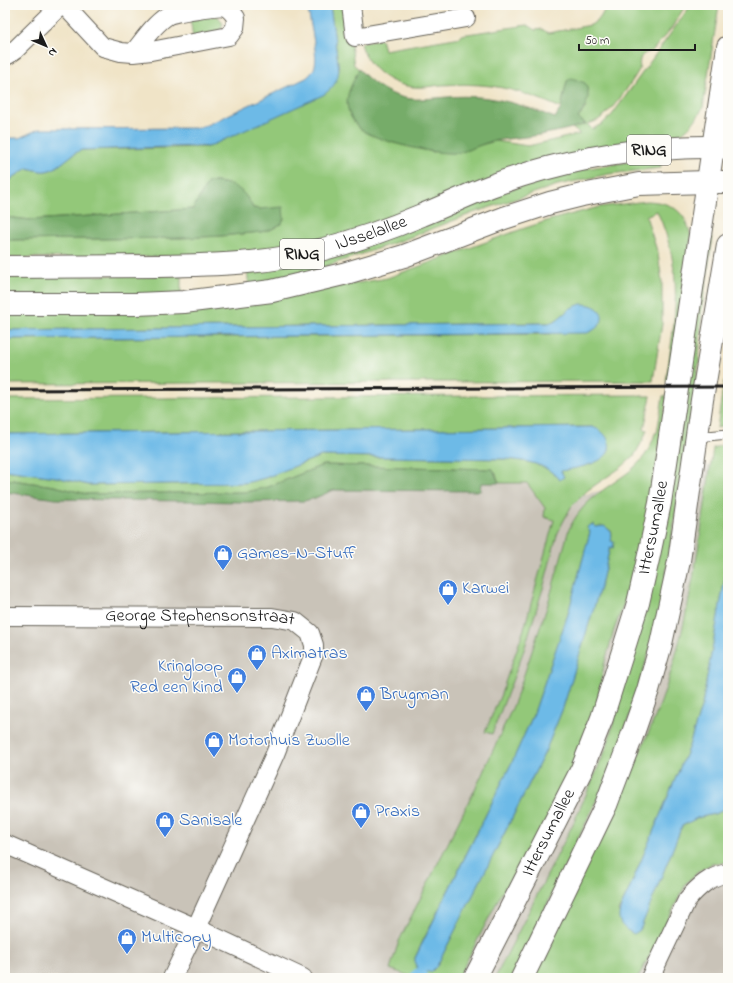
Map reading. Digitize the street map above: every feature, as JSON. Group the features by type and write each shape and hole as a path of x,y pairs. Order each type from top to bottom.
{"main road":[{"name":"Ittersumallee","path":"475,978 582,769 602,718 638,603 650,555 660,503 718,182 728,47"},
{"name":"IJsselallee","path":"5,267 202,265 268,260 297,255 360,239 424,215 460,198 522,175 549,168 584,160 644,150 721,147"},
{"name":"IJsselallee","path":"5,304 136,304 184,302 220,299 272,291 343,274 404,256 504,218 550,203 582,195 639,184 718,182"},
{"name":"Ittersumallee","path":"522,978 606,805 648,690 661,644 679,561 697,437 728,245"}],"street":[{"path":"5,55 8,55 15,50 62,5 103,47 120,52 133,53 229,36 235,28 236,18 231,11 224,7 178,12 167,16 153,28 133,53"},
{"path":"351,5 355,37 466,18"},
{"name":"George Stephensonstraat","path":"5,616 272,617 295,620 310,633 314,645 314,654 275,754 172,978"},
{"path":"5,844 196,928 303,978"},
{"path":"650,978 687,900 695,891 712,878 720,874 728,874"}],"lane":[{"path":"697,437 728,434"}],"shaded area":[{"path":"728,461 728,978 5,978 5,492 532,477 560,500"}],"green space":[{"path":"330,5 345,5 354,65 359,69 349,92 390,142 433,152 496,141 528,146 580,134 572,128 586,124 578,118 586,107 567,81 561,108 526,94 491,86 454,84 424,87 405,86 388,79 373,67 364,52 361,43 381,39 384,50 461,37 461,35 527,25 535,30 542,29 548,33 591,25 600,18 607,5 686,5 670,30 652,51 642,56 640,59 640,68 617,102 601,118 587,124 592,129 602,124 612,115 691,5 719,5 703,107 692,124 676,137 348,234 277,249 219,256 5,258 5,240 181,238 221,236 261,232 272,229 281,224 260,209 253,208 235,188 224,183 217,182 208,182 193,209 31,220 5,217 5,179 10,180 27,168 41,171 51,170 82,150 208,147 339,70"},
{"path":"218,16 223,24 220,31 193,38 190,18"},
{"path":"359,69 379,86 403,98 421,99 464,96 489,98 518,104 555,118 561,108 567,81 572,78 585,83 587,88 587,101 578,118 586,124 542,135 494,141 457,153 435,152 405,146 390,142 366,132 358,127 349,114 347,104 348,93"},
{"path":"660,157 661,168 609,174 558,185 473,213 403,240 283,281 249,286 247,271 570,171"},
{"path":"208,182 224,183 236,187 245,195 253,208 260,209 283,207 284,219 281,224 272,229 261,232 221,236 181,238 5,240 5,217 31,220 193,209"},
{"path":"647,201 664,203 671,206 681,214 686,221 691,237 670,381 666,381 674,315 675,275 666,233 657,211 646,216 658,254 662,282 662,324 653,381 5,384 5,339 550,334 558,319 549,323 5,330 5,312 306,292 387,278 550,220 599,207"},
{"path":"708,237 713,237 702,308 699,362 659,619 616,759 512,978 495,978 573,824 607,747 627,670"},
{"path":"181,275 181,294 5,296 5,276"},
{"path":"724,381 728,381 728,425 717,428"},
{"path":"651,396 644,429 647,430 643,440 634,456 623,466 588,490 571,507 561,526 557,535 544,585 524,650 492,734 485,732 501,694 524,629 554,520 544,517 545,508 527,483 499,483 496,474 492,469 323,465 268,487 246,492 87,494 54,486 5,479 5,470 56,477 88,485 245,483 265,478 321,456 506,459 528,462 542,466 554,474 559,480 561,471 593,463 604,457 608,452 592,427 5,434 5,399"},
{"path":"663,396 667,396 648,521 638,565 614,630 604,665 597,705 585,737 545,825 501,894 458,978 415,978 390,969 399,941 479,781 514,704 547,607 569,529 579,512 589,501 638,464 645,456 655,433 657,433","holes":["593,524 595,527 604,527 612,532 610,547 602,581 563,708 545,752 437,966 416,974 418,969 415,958 513,760 534,713 568,614 590,532 587,527"]},
{"path":"728,443 728,561 702,705 689,746 628,892 618,911 640,930 682,826 697,818 718,813 724,807 728,790 728,862 711,864 698,872 687,882 638,978 530,978 637,758 661,702 680,640 687,608 699,544 713,448"},
{"path":"323,465 493,469 499,483 481,483 480,491 334,490 304,501 244,502 56,499 5,492 5,479 54,486 87,494 246,492 268,487"}],"water":[{"path":"307,5 330,5 339,70 334,85 323,95 208,147 198,146 82,150 51,170 41,171 27,168 10,180 5,179 5,138 19,138 39,129 198,128 306,78 313,71 316,60"},
{"path":"581,304 596,307 602,316 602,320 599,325 587,333 5,339 5,330 549,323 554,322 571,308"},
{"path":"592,427 602,432 607,438 609,448 607,454 594,463 561,471 564,477 559,480 554,474 542,466 528,462 506,459 321,456 265,478 245,483 88,485 56,477 5,470 5,434"},
{"path":"593,524 595,527 604,526 608,529 612,534 611,541 614,542 613,548 610,547 602,581 563,708 545,752 437,966 431,972 424,972 421,977 416,974 418,969 415,964 415,958 513,760 534,713 568,614 590,532 587,527"},
{"path":"728,561 728,790 724,808 718,813 697,818 682,826 640,930 634,934 622,925 619,916 620,910 689,746 702,705"}],"railway":[{"path":"5,390 728,387"}],"place":[{"name":"Games-N-Stuff","path":"223,571"},
{"name":"Karwei","path":"448,606"},
{"name":"Aximatras","path":"257,671"},
{"name":"Kringloop Red een Kind","path":"237,694"},
{"name":"Brugman","path":"366,712"},
{"name":"Motorhuis Zwolle","path":"214,758"},
{"name":"Praxis","path":"361,829"},
{"name":"Sanisale","path":"165,838"},
{"name":"Multicopy","path":"127,955"}]}
